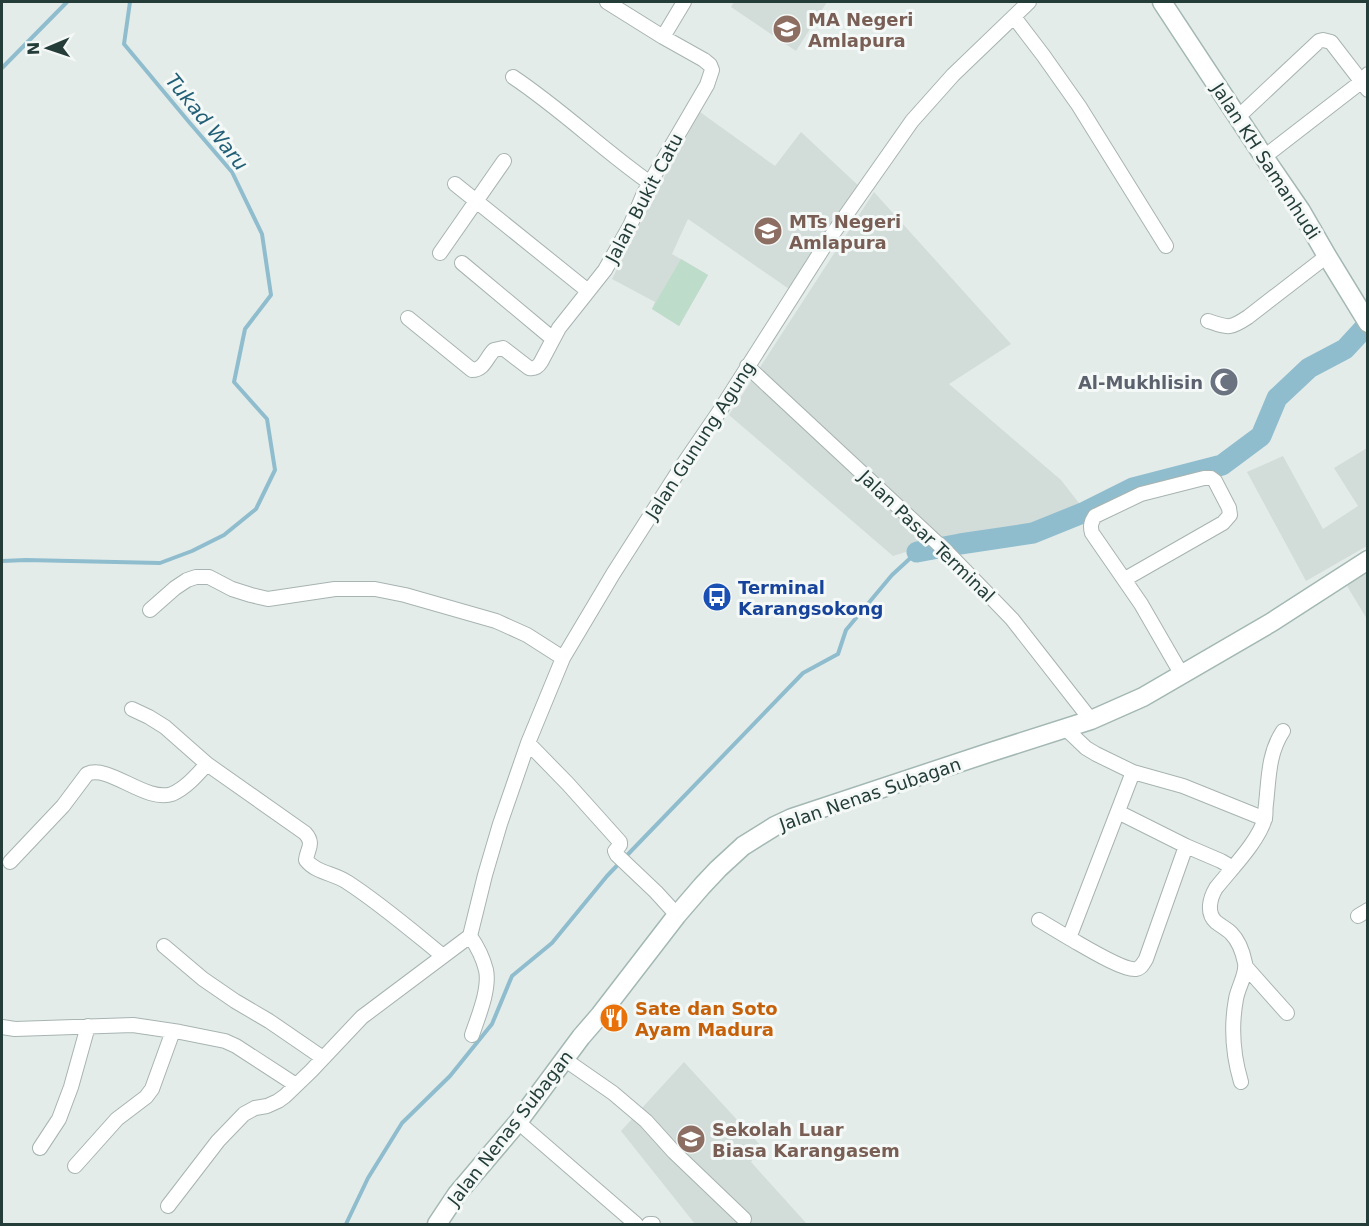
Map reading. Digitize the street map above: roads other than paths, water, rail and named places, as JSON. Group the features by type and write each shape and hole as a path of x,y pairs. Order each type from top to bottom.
{"main road":[{"name":"Jalan KH Samanhudi","path":"1162,2 1301,211 1368,323"},
{"name":"Jalan Nenas Subagan","path":"437,1224 457,1194 518,1122 564,1059 677,915 718,869 743,846 775,826 801,815 1091,720 1143,697 1272,621 1368,560"}],"street":[{"name":"Jalan Bukit Catu","path":"408,318 467,368 479,369 494,350 503,348 529,368 534,369 538,367 559,328 605,270 630,226 650,183 707,85 711,70 710,65 704,60 607,2"},
{"path":"663,37 684,2"},
{"name":"Jalan Gunung Agung","path":"470,936 497,835 528,743 563,658 613,574 827,242 912,121 952,75 1029,2"},
{"path":"1014,17 1079,106 1166,246"},
{"path":"1238,117 1319,40 1331,42 1365,82 1264,157"},
{"path":"513,77 542,96 624,165 650,183"},
{"path":"440,253 504,160"},
{"path":"455,184 588,291"},
{"path":"1208,321 1227,327 1239,324 1327,256"},
{"path":"462,263 553,339"},
{"name":"Jalan Pasar Terminal","path":"747,366 949,554 1012,619 1091,720"},
{"path":"1125,579 1227,520 1230,515 1229,508 1215,481 1211,478 1204,478 1141,494 1095,516 1090,527 1125,579 1182,675"},
{"path":"150,610 175,588 196,577 209,577 232,589 268,599 335,589 375,589 405,595 496,621 527,635 563,658"},
{"path":"132,709 165,727 207,764 306,833 311,841 306,858 307,863 340,878 376,901 443,956"},
{"path":"1065,728 1091,751 1133,772 1183,786 1265,819"},
{"path":"1283,731 1277,740 1269,769 1265,819 1256,838 1212,895 1210,909 1213,919 1233,935 1239,944 1246,967 1287,1013"},
{"path":"528,743 620,842 615,851 617,855 677,915"},
{"path":"10,862 63,806 83,779 92,772 112,777 151,794 163,795 187,785 207,764"},
{"path":"1069,938 1133,772"},
{"path":"1118,812 1233,868"},
{"path":"1039,920 1114,962 1129,968 1139,968 1146,959 1186,846"},
{"path":"168,1206 218,1141 244,1114 279,1101 362,1017 470,936 478,948 487,980 472,1035"},
{"path":"164,946 203,979 323,1058"},
{"path":"1240,1082 1234,1044 1233,1017 1236,996 1246,967"},
{"path":"2,1027 15,1029 133,1025 225,1041 296,1085"},
{"path":"40,1148 59,1119 72,1087 88,1026"},
{"path":"75,1166 117,1119 146,1097 152,1089 173,1031"},
{"path":"564,1059 613,1093 646,1121 674,1152 744,1219"},
{"path":"518,1122 636,1224"}],"waterway":[{"path":"2,68 67,2"},
{"name":"Tukad Waru","path":"2,561 160,563 192,551 224,535 256,509 275,470 267,419 234,382 245,329 271,295 262,234 232,172 124,44 130,2"},
{"path":"917,552 1033,533 1085,512 1133,488 1222,465 1261,436 1277,398 1309,368 1345,349 1368,324"},
{"path":"346,1224 368,1178 402,1123 450,1076 492,1024 512,976 552,943 607,876 803,673 838,654 846,630 892,575 917,552"}],"place":[{"name":"MA Negeri Amlapura","path":"787,29"},
{"name":"MTs Negeri Amlapura","path":"768,231"},
{"name":"Al-Mukhlisin","path":"1224,382"},
{"name":"Terminal Karangsokong","path":"717,597"},
{"name":"Sate dan Soto Ayam Madura","path":"614,1018"},
{"name":"Sekolah Luar Biasa Karangasem","path":"691,1139"}]}
